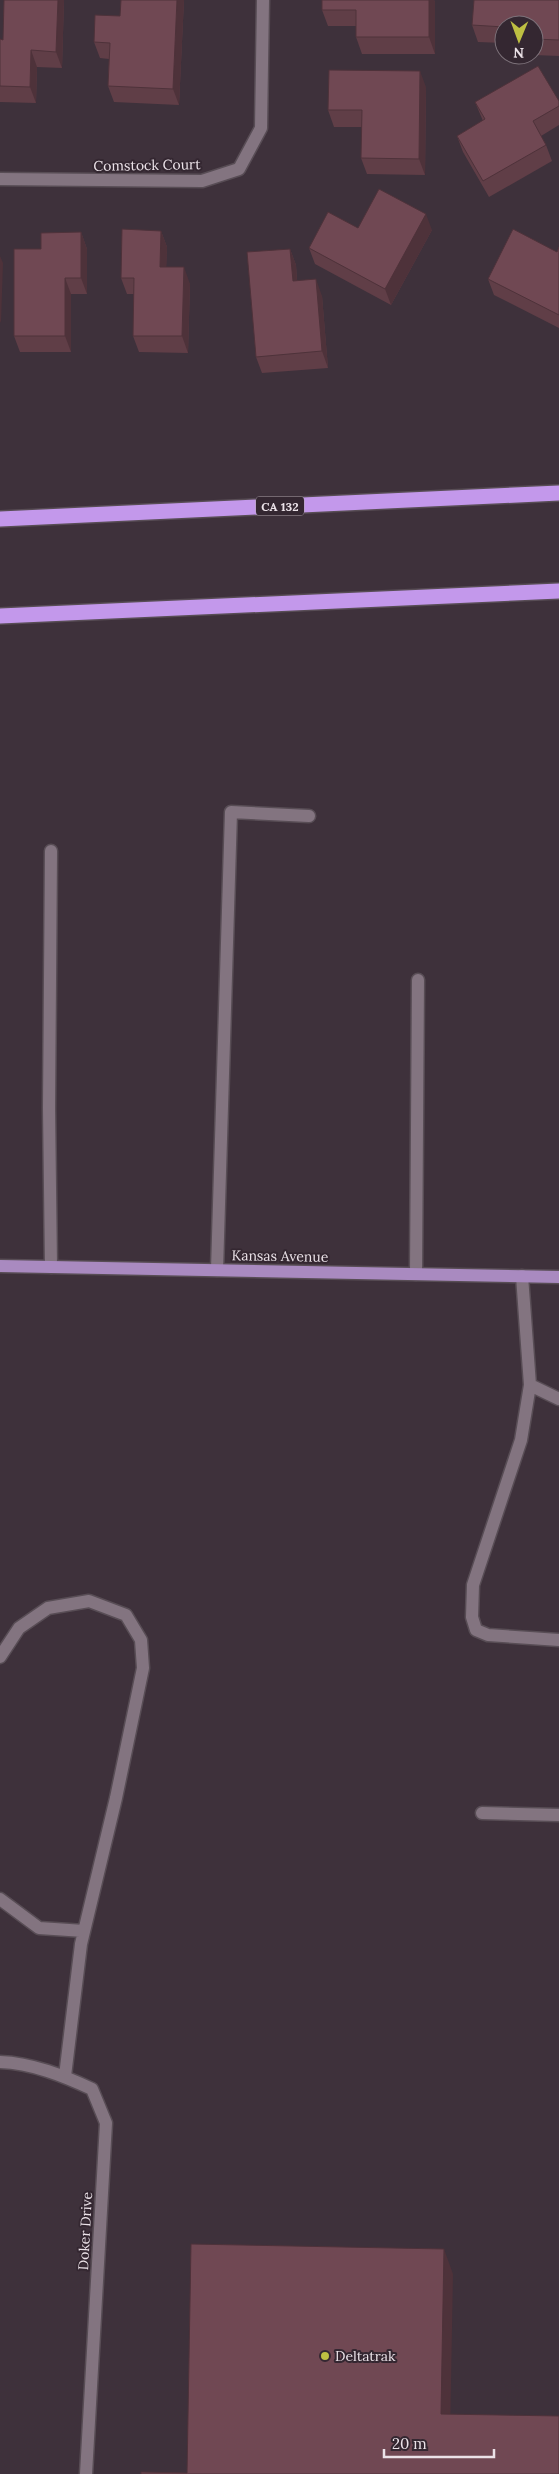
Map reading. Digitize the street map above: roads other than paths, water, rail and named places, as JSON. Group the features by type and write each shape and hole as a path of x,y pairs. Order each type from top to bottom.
{"highway":[{"name":"CA 132","path":"0,519 559,493"},
{"path":"0,616 559,591"}],"main road":[{"name":"Kansas Avenue","path":"0,1266 559,1277"}],"street":[{"name":"Comstock Court","path":"0,179 202,181 239,168 262,128 263,0"},
{"path":"217,1270 232,812 309,816"},
{"path":"51,851 51,1267"},
{"path":"416,1274 418,980"},
{"path":"522,1276 530,1385 521,1440 474,1585 472,1617 476,1630 488,1635 559,1640"},
{"path":"530,1385 559,1399"},
{"path":"0,1657 19,1628 48,1608 89,1601 126,1615 142,1640 143,1668 116,1798 84,1930 65,2076"},
{"path":"482,1813 559,1815"},
{"path":"0,1899 39,1928 84,1930"},
{"name":"Doker Drive","path":"0,2062 14,2062 65,2076 92,2090 106,2123 86,2474"}],"place":[{"name":"Deltatrak","path":"325,2356"}]}
